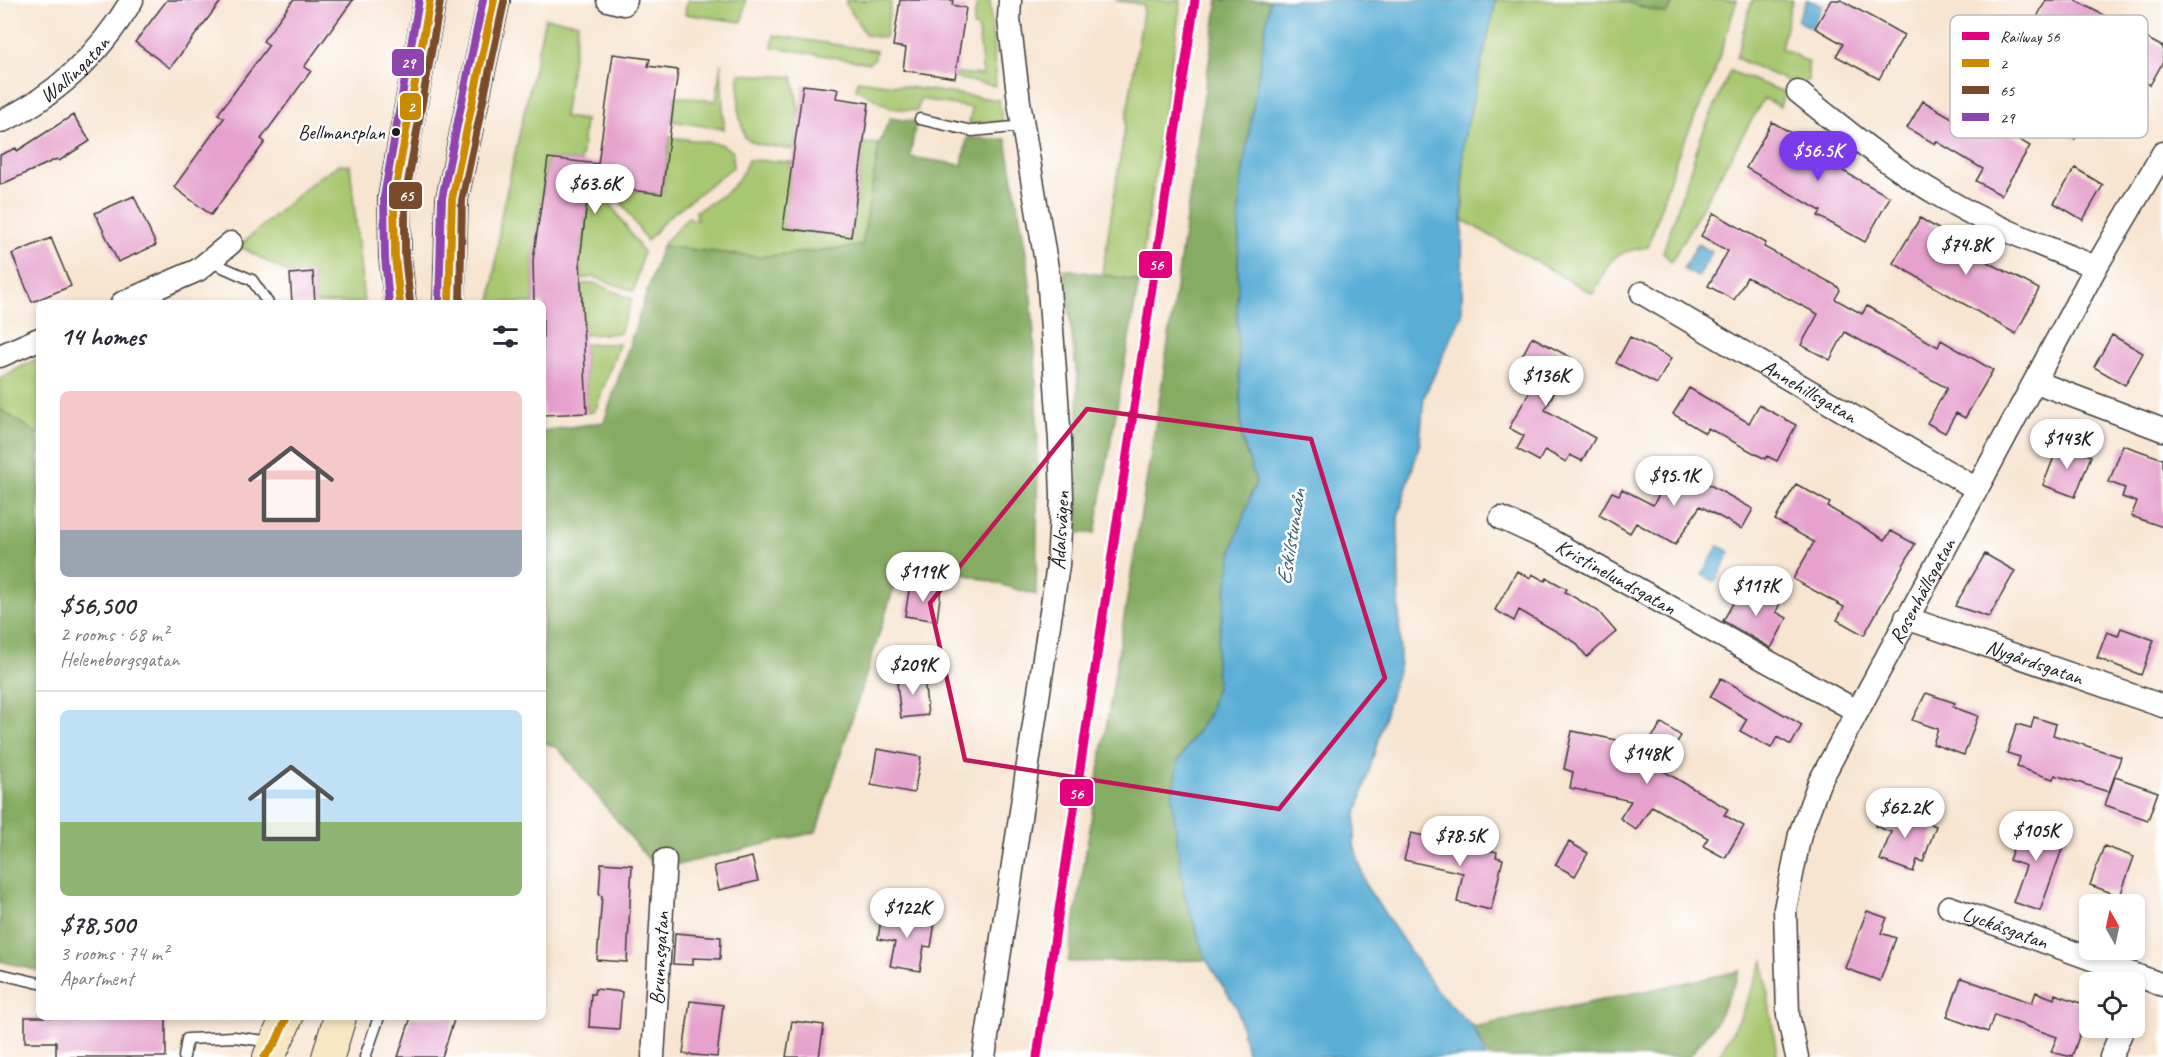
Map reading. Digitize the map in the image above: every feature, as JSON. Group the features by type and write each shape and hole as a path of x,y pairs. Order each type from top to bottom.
{"main road":[{"path":"400,300 395,257 394,198 430,0"},
{"path":"449,300 452,199 494,0"},
{"path":"328,1057 339,1020"}],"street":[{"name":"Wallingatan","path":"0,122 50,93 75,73 103,42 132,0"},
{"path":"608,0 624,4 626,0"},
{"name":"Ådalsvägen","path":"984,1057 1058,566 1062,497 1058,385 1048,274 1009,19 1010,0"},
{"path":"1798,92 1903,174 1943,198 2010,232 2096,267"},
{"name":"Rosenhällsgatan","path":"1797,1057 1788,1015 1785,909 1804,823 1819,783 1855,710 2036,382 2096,267 2163,153"},
{"path":"129,300 198,270 231,243"},
{"name":"Annehillsgatan","path":"1642,293 1976,488"},
{"path":"0,356 36,340"},
{"path":"2036,382 2163,430"},
{"name":"Kristinelundsgatan","path":"1501,518 1553,542 1855,710"},
{"name":"Nygårdsgatan","path":"1906,618 2163,706"},
{"name":"Brunnsgatan","path":"653,1057 665,860"},
{"name":"Lyckåsgatan","path":"1949,908 2147,987"},
{"path":"2111,1057 2119,1038"}],"lane":[{"path":"920,119 972,131 1024,126"},
{"path":"209,261 252,280 266,300"},
{"path":"0,974 36,982"},
{"path":"365,1057 378,1020"},
{"path":"184,1057 187,1040 234,1037 274,1043"}],"highlighted area":[{"path":"1087,409 1311,439 1385,678 1279,809 965,760 930,603"}],"green space":[{"path":"687,0 746,0 742,22 685,14"},
{"path":"846,0 886,0 891,3 885,38 866,35 846,4"},
{"path":"977,0 990,0 996,86 955,78 956,73 983,75 978,28 973,27"},
{"path":"1115,0 1181,0 1139,281 1102,274 1144,5"},
{"path":"1218,0 1270,0 1240,190 1237,318 1242,439 1256,481 1233,547 1216,656 1217,684 1208,715 1178,761 1184,892 1206,960 1068,962 1162,384"},
{"path":"1496,0 1619,0 1666,14 1675,0 1737,0 1713,77 1677,157 1648,247 1625,252 1612,260 1593,294 1463,220 1463,143"},
{"path":"1619,0 1675,0 1666,14"},
{"path":"1752,0 1792,0 1781,48 1808,62 1808,80 1798,86 1736,58"},
{"path":"545,18 578,23 564,117 585,120 581,162 548,158 533,260 534,300 491,300 501,217"},
{"path":"774,35 876,51 875,58 869,63 772,47"},
{"path":"721,63 724,129 672,121 675,96 716,101"},
{"path":"1730,71 1784,92 1780,107 1764,98 1671,262 1663,252 1701,137"},
{"path":"739,74 793,77 799,112 794,150 757,144 745,138 739,114"},
{"path":"858,80 999,100 1003,123 969,123 972,108 920,99 917,111 891,108 856,89"},
{"path":"890,118 916,122 910,157 962,165 967,138 1006,139 1027,258 1033,315 1037,435 1036,595 904,556 816,832 681,864 654,866 558,748 546,743 546,431 604,422 662,246 759,257 862,246 879,144"},
{"path":"670,137 721,144 733,152 733,167 666,219 647,241 612,188 662,194"},
{"path":"864,143 879,144 862,246 759,257 662,246 688,217 697,220 696,211 734,185 748,160 792,162 784,228 851,237"},
{"path":"340,164 350,165 364,300 315,300 313,273 290,274 239,246 319,177"},
{"path":"588,193 604,194 643,252 634,291 594,277 581,279 580,260"},
{"path":"1064,269 1139,281 1095,533 1078,533 1078,385"},
{"path":"594,283 632,299 620,333 583,335 581,284"},
{"path":"584,344 619,344 595,411 587,413"},
{"path":"36,360 36,433 0,409 0,378"},
{"path":"0,409 36,433 36,970 0,961"},
{"path":"1763,961 1777,1057 1718,1057 1740,1018"},
{"path":"1740,971 1717,1021 1689,1057 1489,1057 1473,1027"}],"water":[{"name":"Eskilstunaån","path":"1270,0 1496,0 1463,143 1462,315 1424,397 1420,443 1398,517 1400,664 1356,816 1354,845 1366,886 1437,991 1473,1027 1486,1057 1248,1057 1237,1008 1206,960 1184,892 1172,798 1178,761 1208,715 1217,684 1216,656 1233,547 1256,481 1242,439 1237,318 1240,190"},
{"path":"1807,0 1823,5 1811,28 1797,20"},
{"path":"1698,244 1712,252 1698,277 1683,269"},
{"path":"1718,546 1730,552 1715,582 1702,575"}],"building":[{"path":"167,0 222,0 170,68 135,42"},
{"path":"293,0 353,0 304,67 311,71 261,139 265,142 211,215 174,187 224,118 218,114 269,45 263,41"},
{"path":"900,0 953,0 952,5 966,8 955,78 903,70 906,48 893,46"},
{"path":"1831,0 1841,0 1904,35 1879,79 1836,56 1843,44 1815,28"},
{"path":"2046,0 2075,0 2103,15 2038,15"},
{"path":"2148,39 2163,47 2163,62 2150,85 2148,84"},
{"path":"613,54 650,59 648,66 678,70 662,194 589,185 580,260 587,413 546,415 546,300 534,300 533,260 548,158 598,164"},
{"path":"803,85 838,89 836,98 869,103 851,237 783,228"},
{"path":"1923,101 1950,117 1950,138 2016,138 2030,146 2001,195 1976,181 1983,169 1936,141 1935,144 1907,128"},
{"path":"73,115 90,141 59,161 57,159 0,185 0,155 16,148 17,151"},
{"path":"1772,122 1818,148 1814,155 1890,197 1865,242 1818,216 1821,211 1746,168"},
{"path":"2075,168 2103,185 2083,220 2054,203"},
{"path":"134,196 156,245 118,262 95,213"},
{"path":"1714,213 1766,243 1764,247 1837,286 1840,290 1835,299 1862,314 1867,306 1938,347 1941,340 1993,370 1965,418 1956,413 1945,433 1927,423 1947,388 1845,332 1830,360 1801,345 1818,314 1747,277 1734,300 1708,286 1728,251 1701,236"},
{"path":"1920,218 1965,245 1963,249 2039,289 2016,334 1893,263"},
{"path":"51,238 71,286 32,302 12,254"},
{"path":"313,272 315,300 292,300 290,274"},
{"path":"2112,335 2143,353 2125,385 2094,367"},
{"path":"1532,337 1572,358 1545,410 1595,438 1582,461 1570,455 1566,462 1545,450 1539,461 1517,449 1524,436 1509,428 1535,382 1514,372"},
{"path":"1630,337 1671,358 1657,384 1616,363"},
{"path":"1689,388 1749,423 1759,405 1796,425 1777,461 1767,456 1765,459 1708,428 1705,433 1673,414"},
{"path":"2059,444 2091,456 2075,497 2043,485"},
{"path":"2123,445 2163,459 2163,527 2131,516 2137,502 2122,497 2125,488 2109,482"},
{"path":"1676,466 1753,509 1742,529 1700,506 1675,545 1636,523 1630,533 1599,515 1612,492 1619,495 1622,489 1653,505"},
{"path":"1796,484 1830,503 1828,507 1885,540 1891,531 1915,544 1864,635 1837,620 1844,607 1793,579 1814,542 1775,520"},
{"path":"1985,554 2015,571 1989,617 1955,606"},
{"path":"1517,571 1530,578 1532,574 1545,581 1547,578 1567,589 1565,592 1598,611 1616,632 1587,657 1575,642 1519,610 1514,621 1495,610"},
{"path":"910,584 941,589 937,621 905,616"},
{"path":"1754,588 1780,603 1776,612 1787,618 1771,648 1723,621 1741,589 1750,595"},
{"path":"2121,628 2154,640 2141,675 2097,658 2107,632 2118,636"},
{"path":"923,668 928,715 901,718 897,683"},
{"path":"1721,678 1802,725 1791,745 1777,737 1771,748 1740,731 1747,719 1710,697"},
{"path":"1926,693 1955,703 1953,707 1978,716 1964,755 1933,744 1938,729 1912,720"},
{"path":"2034,717 2056,724 2053,735 2121,757 2109,792 2055,775 2053,779 2017,767 2020,757 2007,753 2017,724 2031,728"},
{"path":"1662,723 1681,736 1660,769 1728,809 1724,815 1744,826 1725,858 1703,846 1708,838 1652,806 1636,830 1620,818 1631,801 1570,788 1573,772 1564,769 1572,731 1646,746"},
{"path":"877,749 921,757 914,793 871,785"},
{"path":"2115,777 2158,792 2148,820 2105,805"},
{"path":"1883,806 1936,826 1923,862 1917,860 1913,872 1880,860 1891,832 1875,826"},
{"path":"2023,820 2067,835 2040,911 2013,902 2026,866 2009,860"},
{"path":"1411,833 1497,852 1496,857 1503,859 1491,910 1457,902 1463,873 1404,860"},
{"path":"1569,842 1588,853 1575,876 1555,865"},
{"path":"2104,846 2134,857 2121,894 2090,885"},
{"path":"752,857 758,881 719,890 714,866"},
{"path":"601,863 632,865 627,962 597,960 602,896 599,895"},
{"path":"1867,911 1887,918 1881,933 1896,938 1880,981 1845,968"},
{"path":"882,913 935,922 931,947 924,946 920,971 890,966 895,942 878,939"},
{"path":"675,933 721,937 720,959 693,958 693,965 673,964"},
{"path":"1961,978 2032,1003 2036,992 2054,999 2055,994 2079,1002 2079,1036 2072,1057 2051,1052 2057,1037 1994,1015 1988,1032 1947,1017"},
{"path":"595,989 622,992 619,1029 589,1027 591,994 594,994"},
{"path":"690,1001 723,1005 717,1057 683,1054"},
{"path":"25,1017 36,1017 36,1020 166,1020 166,1057 56,1057 56,1042 25,1042"},
{"path":"410,1020 454,1020 442,1057 398,1057"},
{"path":"792,1021 824,1025 819,1057 786,1057"}],"rail line":[{"name":"56","path":"1037,1057 1195,0"}],"transit line":[{"name":"29","path":"389,300 384,197 419,0"},
{"name":"2","path":"400,300 395,257 394,198 430,0"},
{"name":"29","path":"439,300 442,198 483,0"},
{"name":"2","path":"449,300 452,199 494,0"},
{"name":"65","path":"410,300 405,256 405,199 440,2"},
{"name":"65","path":"460,300 462,200 504,2"},
{"name":"2","path":"264,1057 276,1042 286,1020"}],"place":[{"name":"Bellmansplan","path":"396,132"}]}
